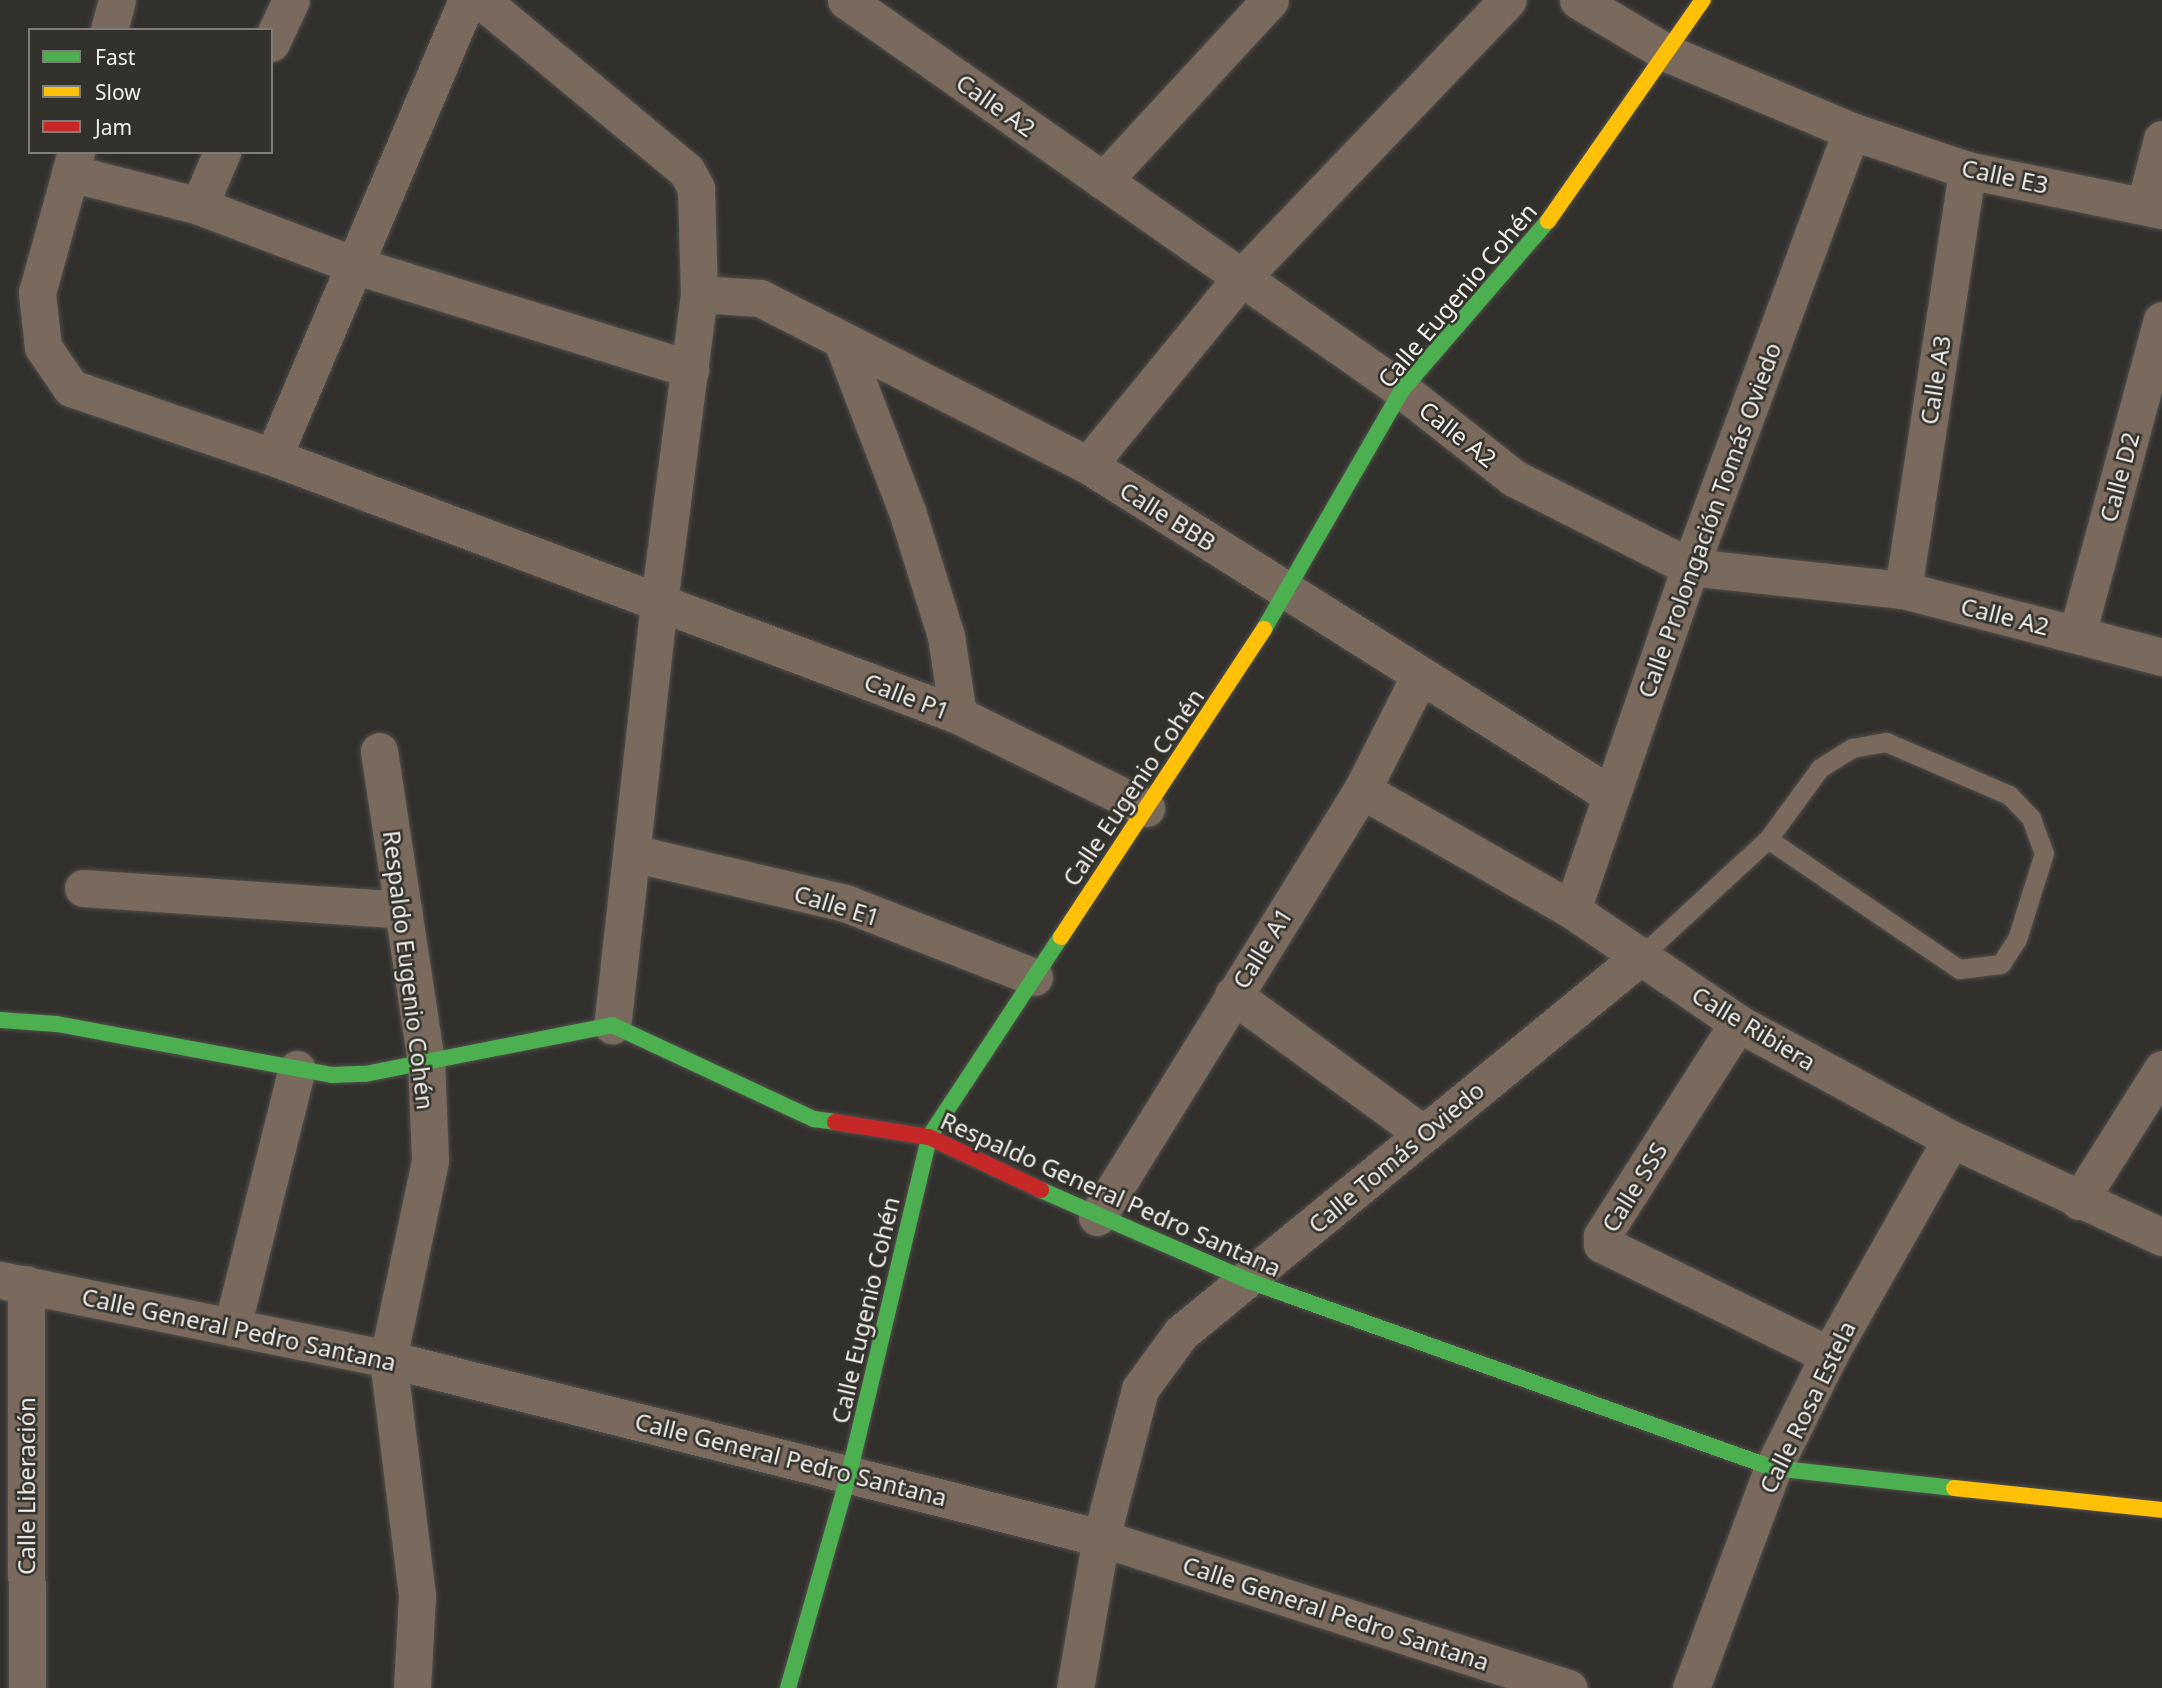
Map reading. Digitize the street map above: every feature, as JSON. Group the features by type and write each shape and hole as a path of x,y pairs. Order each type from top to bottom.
{"street":[{"path":"110,28 117,0"},
{"path":"273,39 291,0"},
{"path":"272,457 357,266 467,0"},
{"path":"0,1020 57,1024 331,1075 365,1074 612,1025 659,602 699,294 696,188 687,170 481,0"},
{"name":"Calle A2","path":"846,0 1402,390 1514,478 1690,566 1903,590 2162,657"},
{"path":"1103,181 1270,0"},
{"path":"1088,466 1242,278 1508,0"},
{"name":"Calle E3","path":"1578,0 1669,54 1851,131 1967,170 2153,208"},
{"name":"Calle Eugenio Cohén","path":"788,1688 849,1474 929,1137 1289,592 1402,390 1557,210 1669,54 1703,0"},
{"name":"Calle Prolongación Tomás Oviedo","path":"1572,909 1690,566 1851,131"},
{"path":"2153,208 2162,139"},
{"path":"199,206 221,154"},
{"path":"73,163 199,206 357,266 690,369"},
{"name":"Calle P1","path":"73,163 37,293 43,347 71,387 272,457 958,715 1146,808"},
{"name":"Calle A3","path":"1903,590 1967,170"},
{"name":"Calle BBB","path":"699,294 760,298 1088,466 1611,795"},
{"name":"Calle D2","path":"2077,634 2162,320"},
{"path":"842,341 907,511 946,636 958,715"},
{"name":"Calle A1","path":"1097,1217 1362,790 1420,675"},
{"name":"Respaldo Eugenio Cohén","path":"379,751 426,1060 430,1161 388,1359 418,1596 412,1688"},
{"name":"Calle Ribiera","path":"1362,790 1572,909 1738,1023 1951,1139 2079,1202 2162,1237"},
{"name":"Calle E1","path":"632,853 845,903 1034,976"},
{"path":"83,888 403,911"},
{"name":"Calle Tomás Oviedo","path":"1075,1688 1101,1538 1140,1389 1181,1333 1249,1281 1422,1133 1642,955"},
{"path":"1233,995 1422,1133"},
{"name":"Calle SSS","path":"1738,1023 1602,1236 1602,1244 1829,1355"},
{"name":"Respaldo General Pedro Santana","path":"612,1025 814,1119 929,1137 1097,1217 1249,1281 1773,1468 2162,1510"},
{"path":"232,1327 297,1069"},
{"path":"2079,1202 2162,1069"},
{"name":"Calle Rosa Estela","path":"1691,1688 1773,1468 1829,1355 1951,1139"},
{"name":"Calle General Pedro Santana","path":"13,1282 388,1359 1101,1538 1569,1688"},
{"name":"Calle Liberación","path":"13,1282 27,1688"}],"lane":[{"path":"1642,955 1768,839 1820,768 1852,747 1886,742 2009,795 2031,818 2044,853 2017,939 2001,964 1959,969 1768,839"}],"traffic: fast":[{"path":"1264,629 1402,390 1548,221"},
{"path":"788,1688 849,1474 929,1137 1061,937"},
{"path":"0,1020 57,1024 331,1075 365,1074 612,1025 814,1119 835,1122"},
{"path":"1041,1190 1249,1281 1773,1468 1954,1488"}],"traffic: slow":[{"path":"1548,221 1703,0"},
{"path":"1061,937 1264,629"},
{"path":"1954,1488 2162,1510"}],"traffic: jam":[{"path":"835,1122 929,1137 1041,1190"}]}
